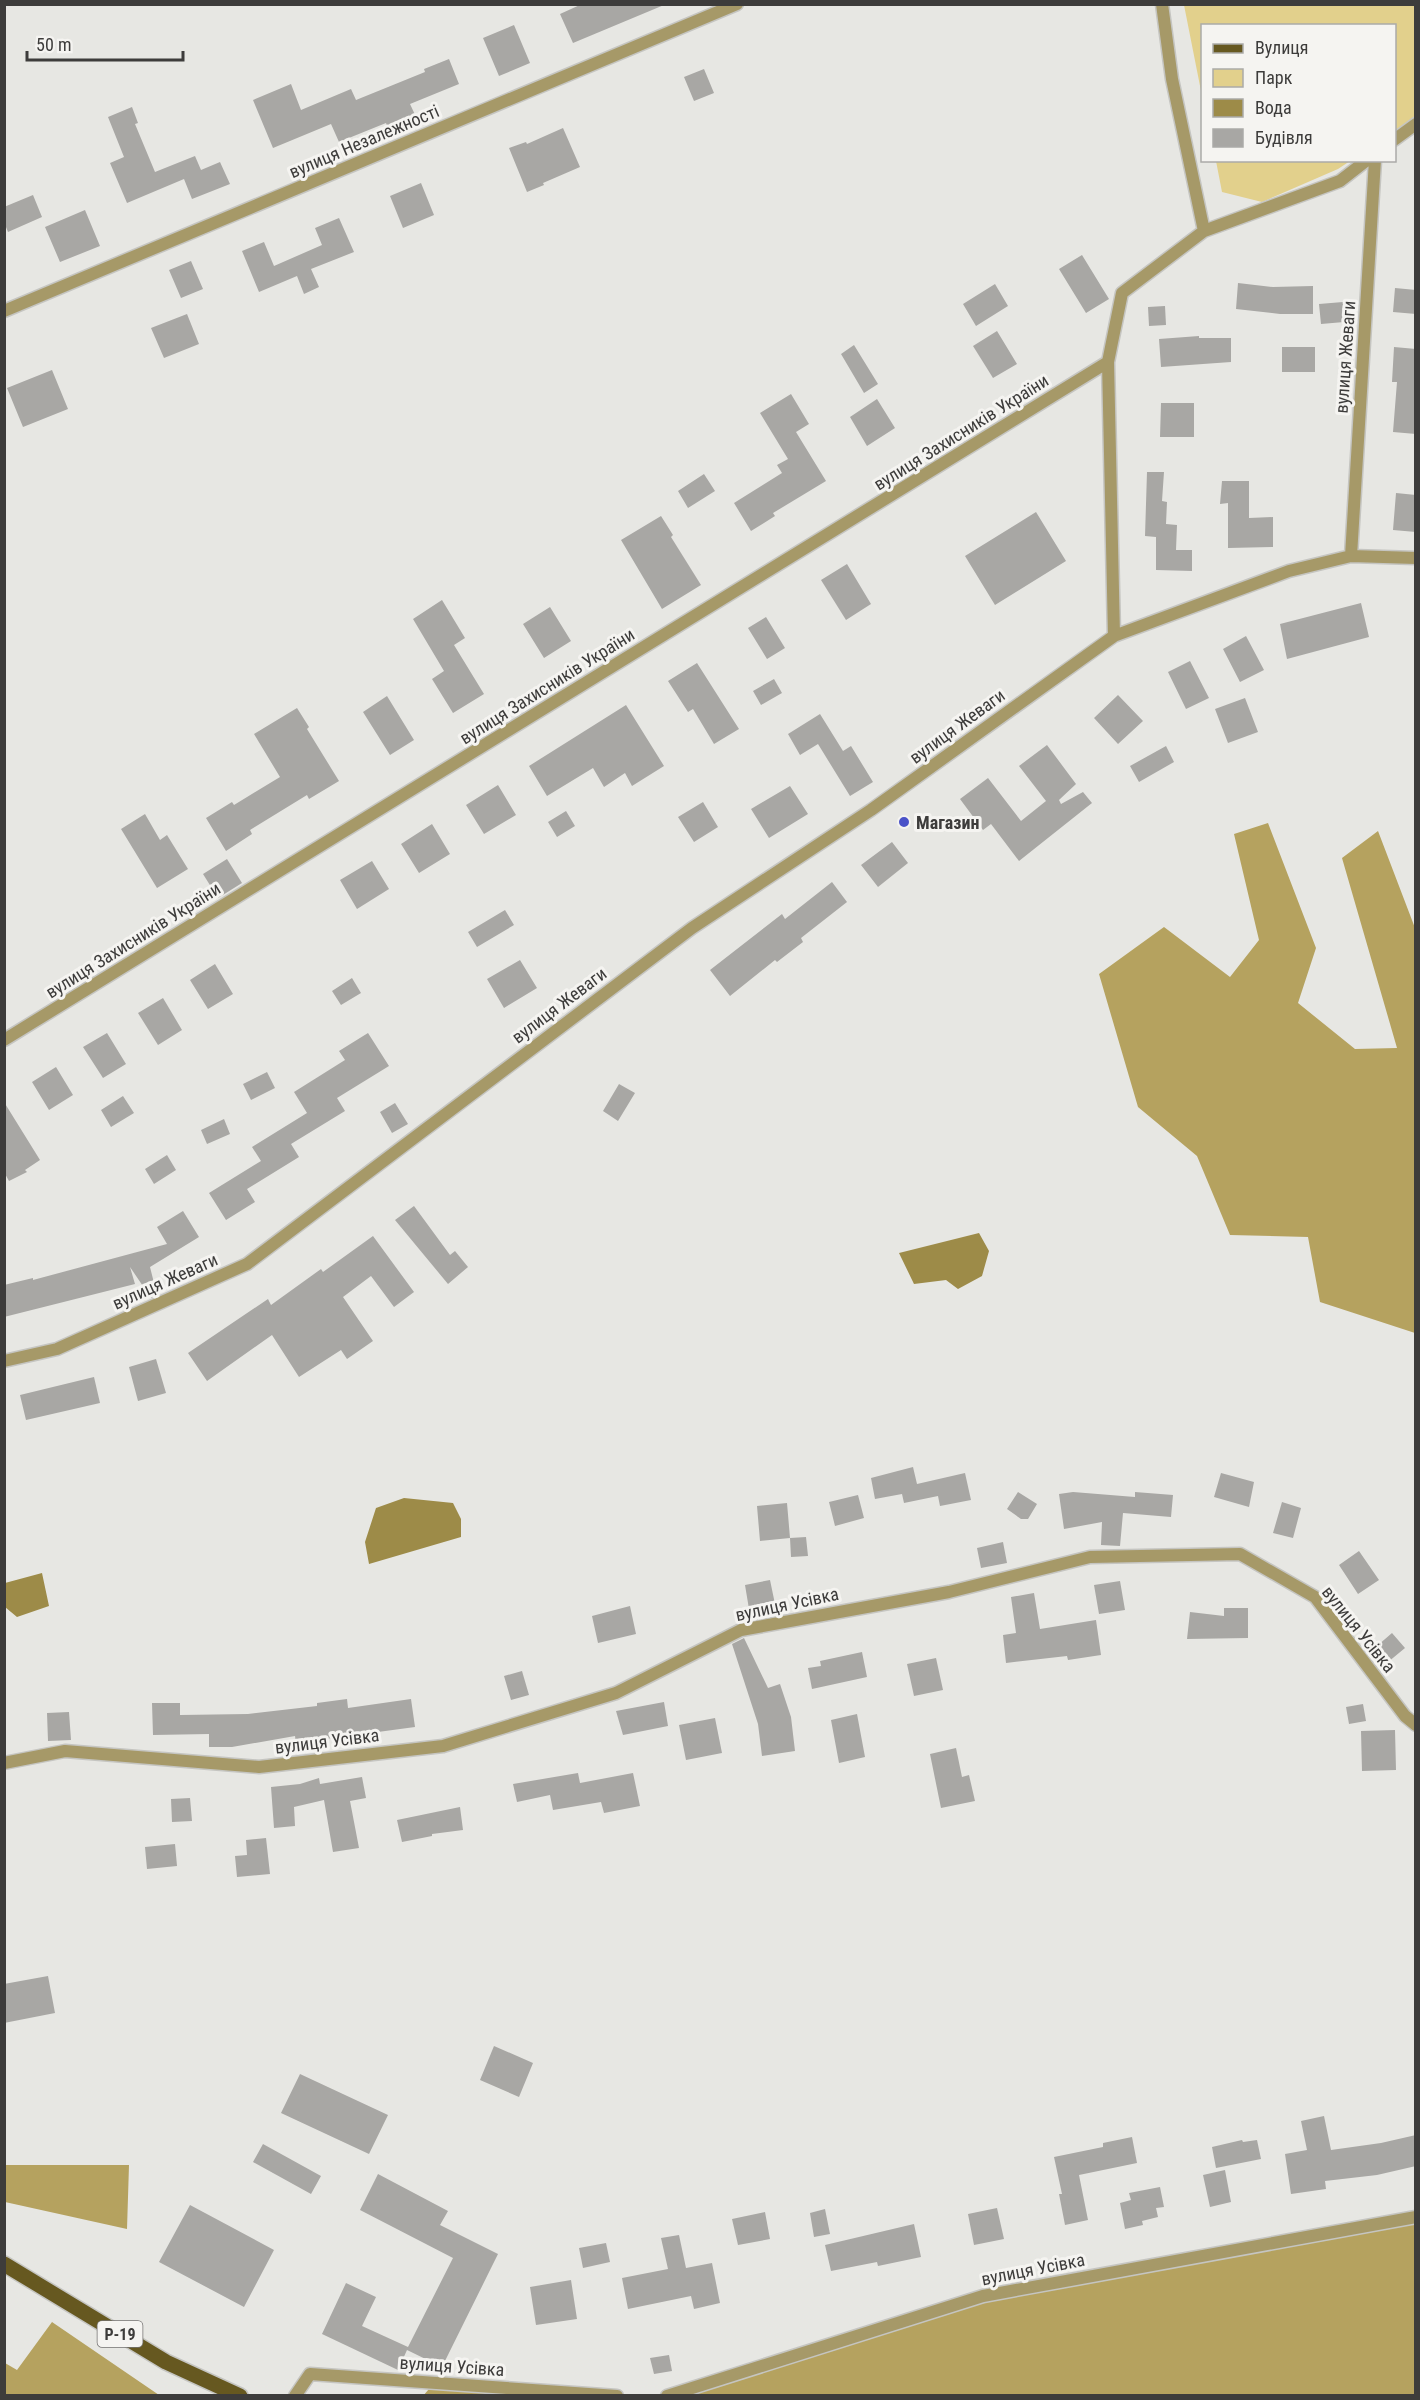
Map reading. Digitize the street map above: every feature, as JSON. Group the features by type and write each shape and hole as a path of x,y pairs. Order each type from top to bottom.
{"main road":[{"name":"Р-19","path":"4,2264 166,2362 240,2396"}],"street":[{"name":"вулиця Незалежності","path":"4,311 737,4"},
{"path":"1162,4 1172,79 1204,231"},
{"path":"1396,139 1416,124"},
{"path":"1114,636 1108,362 1122,293 1204,231 1340,181 1364,162"},
{"name":"вулиця Жеваги","path":"1350,556 1375,162"},
{"name":"вулиця Захисників України","path":"4,1040 1108,362"},
{"name":"вулиця Жеваги","path":"4,1361 57,1348 247,1264 692,928 871,810 1114,636 1289,571 1350,556 1416,558"},
{"name":"вулиця Усівка","path":"4,1763 65,1751 259,1767 443,1746 616,1693 741,1630 949,1592 1090,1557 1240,1554 1315,1597 1405,1716 1416,1725"},
{"name":"вулиця Усівка","path":"667,2396 983,2296 1416,2217"},
{"name":"вулиця Усівка","path":"295,2396 310,2374 617,2396"}],"green space":[{"path":"1184,5 1415,5 1415,116 1396,130 1396,24 1201,24 1201,91"},
{"path":"1216,162 1348,162 1338,169 1262,202 1222,192"}],"shaded area":[{"path":"1268,823 1316,948 1298,1003 1355,1049 1397,1048 1342,858 1378,831 1415,928 1415,1333 1320,1302 1308,1237 1230,1235 1197,1156 1138,1107 1099,974 1164,927 1230,977 1259,940 1234,834"},
{"path":"5,2165 129,2165 127,2229 5,2202"},
{"path":"1415,2217 1415,2395 667,2396 983,2296"},
{"path":"52,2322 159,2395 5,2395 5,2363 17,2370"},
{"path":"434,2383 617,2396 423,2396"}],"water":[{"path":"979,1233 989,1251 982,1276 958,1289 946,1280 914,1284 899,1253"},
{"path":"404,1498 453,1503 461,1519 461,1537 369,1564 365,1542 376,1508"},
{"path":"42,1573 49,1606 17,1617 5,1607 5,1583"}],"building":[{"path":"582,4 664,5 573,43 560,14"},
{"path":"514,25 530,63 499,76 483,38"},
{"path":"449,59 459,84 410,104 417,119 389,131 386,123 339,142 331,124 273,148 253,100 291,84 301,110 351,89 356,100 425,72 424,69"},
{"path":"704,69 714,93 694,101 684,77"},
{"path":"132,107 138,123 135,124 155,172 195,156 201,170 220,162 230,184 192,199 184,179 127,203 110,163 124,157 108,117"},
{"path":"563,128 580,167 527,192 509,148 526,142 527,144"},
{"path":"421,183 434,215 403,228 390,196"},
{"path":"33,195 42,217 8,232 4,222 4,207"},
{"path":"85,210 100,246 60,262 45,227"},
{"path":"339,218 354,252 311,269 319,287 304,294 297,276 259,292 242,251 264,242 274,266 322,245 315,228"},
{"path":"1082,255 1109,299 1086,313 1059,269"},
{"path":"191,261 203,289 181,298 169,270"},
{"path":"1238,283 1273,287 1313,286 1313,314 1280,314 1236,309"},
{"path":"995,284 1008,306 976,326 963,304"},
{"path":"1395,288 1416,290 1416,314 1393,312"},
{"path":"1343,302 1344,322 1321,324 1319,304"},
{"path":"1165,306 1166,325 1149,326 1148,307"},
{"path":"187,314 199,344 164,358 151,328"},
{"path":"997,331 1017,364 993,378 973,346"},
{"path":"1199,336 1199,338 1231,338 1231,362 1161,367 1159,339"},
{"path":"854,345 878,384 864,393 841,354"},
{"path":"1282,347 1315,347 1315,372 1282,372"},
{"path":"1394,347 1416,349 1416,434 1393,432 1397,382 1392,382"},
{"path":"52,370 68,409 23,427 7,388"},
{"path":"791,394 809,424 796,432 826,481 773,513 775,516 751,531 734,503 782,473 777,465 788,459 760,413"},
{"path":"877,399 895,428 867,446 850,417"},
{"path":"1161,403 1194,403 1194,437 1160,437"},
{"path":"1147,472 1164,472 1162,501 1167,502 1166,524 1177,525 1176,550 1192,550 1192,571 1156,570 1156,537 1145,536"},
{"path":"704,474 715,491 688,508 678,491"},
{"path":"1222,481 1249,481 1249,518 1273,517 1273,547 1228,548 1228,503 1220,504"},
{"path":"1396,493 1416,495 1416,532 1393,530"},
{"path":"1036,512 1066,561 995,605 965,556"},
{"path":"661,516 673,535 671,537 701,585 662,609 621,540"},
{"path":"847,564 871,604 846,620 821,580"},
{"path":"442,600 465,638 454,645 484,694 453,713 432,679 444,671 413,619"},
{"path":"1361,603 1369,637 1287,659 1280,624"},
{"path":"550,607 571,641 544,658 523,624"},
{"path":"766,617 785,648 767,659 748,628"},
{"path":"1246,636 1264,670 1240,682 1223,649"},
{"path":"1190,661 1209,698 1186,709 1168,672"},
{"path":"697,663 739,729 714,744 693,709 688,712 668,681"},
{"path":"774,679 782,693 761,705 753,691"},
{"path":"1118,695 1143,721 1118,744 1094,718"},
{"path":"387,696 414,740 390,755 363,712"},
{"path":"1245,698 1258,732 1228,743 1215,709"},
{"path":"626,705 664,766 632,786 625,773 604,787 593,768 547,796 529,766"},
{"path":"297,708 309,727 307,729 339,781 309,799 307,795 250,830 252,834 226,851 206,818 232,802 234,805 280,777 254,734"},
{"path":"820,714 843,751 851,746 873,782 850,796 818,744 800,755 788,734"},
{"path":"1047,745 1076,784 1059,800 1061,804 1083,792 1092,803 1019,861 991,824 983,830 960,799 988,778 1021,821 1046,801 1019,766"},
{"path":"1166,746 1174,762 1139,782 1130,766"},
{"path":"498,785 516,815 484,834 466,805"},
{"path":"790,786 808,814 769,838 751,809"},
{"path":"703,802 718,827 694,842 678,817"},
{"path":"566,811 575,826 557,837 548,822"},
{"path":"145,814 160,840 167,835 188,869 157,888 121,829"},
{"path":"432,824 450,854 419,873 401,844"},
{"path":"892,842 908,863 878,887 861,865"},
{"path":"227,859 242,883 218,898 203,874"},
{"path":"372,861 389,889 357,909 340,880"},
{"path":"832,882 847,902 801,938 803,942 777,962 775,960 730,996 710,970 782,914 785,919"},
{"path":"505,910 514,925 477,947 468,932"},
{"path":"520,960 537,988 504,1008 487,979"},
{"path":"215,964 233,994 208,1009 190,980"},
{"path":"352,978 361,993 341,1005 332,991"},
{"path":"163,998 182,1030 158,1045 138,1013"},
{"path":"107,1033 126,1064 103,1078 83,1047"},
{"path":"368,1033 389,1066 337,1098 345,1111 291,1144 299,1157 247,1189 255,1202 226,1220 209,1193 261,1161 252,1147 307,1113 294,1092 345,1060 339,1051"},
{"path":"56,1067 73,1095 49,1110 32,1082"},
{"path":"267,1072 275,1088 251,1100 243,1084"},
{"path":"619,1084 635,1093 618,1121 603,1111"},
{"path":"123,1096 134,1113 111,1127 101,1110"},
{"path":"4,1102 40,1160 25,1170 27,1172 9,1181 4,1172"},
{"path":"395,1103 408,1124 392,1133 380,1112"},
{"path":"224,1119 230,1134 207,1144 201,1130"},
{"path":"167,1155 176,1170 154,1184 145,1169"},
{"path":"414,1206 450,1255 455,1251 468,1267 448,1284 395,1220"},
{"path":"183,1211 199,1237 150,1267 157,1295 151,1298 130,1267 135,1284 4,1317 4,1285 33,1278 33,1280 167,1244 157,1227"},
{"path":"373,1236 414,1292 394,1307 371,1276 343,1297 373,1341 347,1359 341,1350 299,1377 272,1335 207,1381 188,1353 268,1299 271,1305 321,1269 323,1272"},
{"path":"156,1359 166,1393 138,1401 129,1367"},
{"path":"94,1377 100,1403 26,1420 20,1395"},
{"path":"913,1467 917,1484 965,1473 971,1500 940,1506 938,1496 904,1503 902,1494 875,1499 871,1478"},
{"path":"1221,1473 1254,1482 1249,1507 1214,1497"},
{"path":"1018,1492 1037,1504 1028,1519 1021,1519 1007,1509"},
{"path":"1073,1492 1135,1497 1135,1492 1173,1495 1171,1517 1123,1513 1120,1546 1101,1545 1102,1522 1064,1529 1059,1494"},
{"path":"858,1495 864,1518 835,1526 829,1502"},
{"path":"1282,1502 1301,1508 1293,1538 1273,1533"},
{"path":"787,1503 790,1538 760,1541 757,1506"},
{"path":"806,1537 808,1556 791,1557 790,1538"},
{"path":"1003,1542 1007,1563 981,1568 977,1548"},
{"path":"1359,1551 1379,1580 1358,1594 1339,1565"},
{"path":"770,1580 775,1604 749,1609 745,1585"},
{"path":"1120,1581 1125,1610 1099,1614 1094,1585"},
{"path":"1034,1593 1040,1629 1096,1620 1101,1655 1068,1660 1067,1656 1006,1663 1003,1635 1016,1633 1011,1597"},
{"path":"630,1606 636,1634 598,1643 592,1616"},
{"path":"1224,1608 1248,1608 1248,1638 1187,1639 1190,1612 1224,1616"},
{"path":"1392,1633 1405,1648 1382,1667 1370,1652"},
{"path":"744,1638 768,1688 780,1684 791,1717 795,1751 762,1756 758,1724 732,1644"},
{"path":"862,1652 867,1677 812,1689 808,1668 821,1666 820,1661"},
{"path":"936,1658 943,1690 914,1696 907,1664"},
{"path":"522,1671 529,1695 511,1700 504,1676"},
{"path":"347,1699 348,1708 411,1699 415,1727 296,1743 295,1736 232,1747 209,1747 209,1734 153,1735 152,1703 180,1703 180,1715 248,1714 317,1706 317,1703"},
{"path":"664,1702 668,1726 623,1735 616,1711"},
{"path":"1363,1704 1366,1721 1349,1724 1346,1707"},
{"path":"69,1712 71,1740 48,1741 47,1713"},
{"path":"857,1714 865,1757 839,1763 831,1720"},
{"path":"715,1718 722,1753 686,1760 679,1725"},
{"path":"1395,1730 1396,1770 1362,1771 1361,1731"},
{"path":"956,1748 962,1777 969,1775 975,1801 941,1808 930,1754"},
{"path":"578,1773 580,1783 633,1773 640,1806 604,1813 601,1802 553,1810 550,1795 517,1802 513,1784"},
{"path":"362,1777 366,1798 350,1801 359,1848 333,1852 324,1800 294,1807 295,1826 274,1828 271,1787 300,1784 319,1778 320,1784"},
{"path":"190,1798 192,1821 172,1822 171,1799"},
{"path":"460,1807 463,1830 432,1834 432,1836 402,1842 397,1820"},
{"path":"266,1838 270,1874 237,1877 235,1856 247,1855 246,1840"},
{"path":"175,1844 177,1866 147,1869 145,1847"},
{"path":"48,1976 55,2013 4,2023 4,1984"},
{"path":"494,2046 533,2063 519,2097 480,2080"},
{"path":"300,2074 388,2115 369,2154 281,2113"},
{"path":"1324,2116 1331,2150 1416,2135 1416,2166 1377,2175 1325,2181 1326,2189 1291,2194 1285,2154 1307,2150 1301,2121"},
{"path":"1132,2137 1137,2163 1079,2175 1088,2220 1065,2225 1059,2194 1062,2194 1054,2157 1103,2147 1103,2143"},
{"path":"1242,2140 1243,2142 1257,2140 1261,2159 1216,2168 1212,2147"},
{"path":"263,2144 321,2176 311,2194 253,2162"},
{"path":"1225,2170 1231,2202 1210,2207 1203,2175"},
{"path":"378,2174 448,2211 440,2225 498,2254 442,2367 407,2350 398,2370 322,2334 346,2283 376,2297 362,2326 408,2347 453,2258 360,2210"},
{"path":"1160,2187 1164,2207 1156,2208 1158,2217 1142,2221 1143,2225 1125,2229 1120,2203 1131,2200 1129,2193"},
{"path":"190,2205 274,2250 244,2307 159,2262"},
{"path":"997,2208 1004,2239 974,2245 968,2214"},
{"path":"825,2209 830,2234 814,2237 810,2213"},
{"path":"765,2212 770,2239 738,2245 732,2219"},
{"path":"914,2224 921,2257 878,2266 877,2262 831,2271 825,2245"},
{"path":"679,2235 686,2268 712,2263 720,2303 694,2309 691,2296 628,2309 622,2278 668,2269 661,2238"},
{"path":"606,2243 610,2262 583,2268 579,2248"},
{"path":"571,2280 577,2319 536,2325 530,2287"},
{"path":"669,2355 672,2371 654,2374 650,2358"}],"place":[{"name":"Магазин","path":"904,822"}]}
